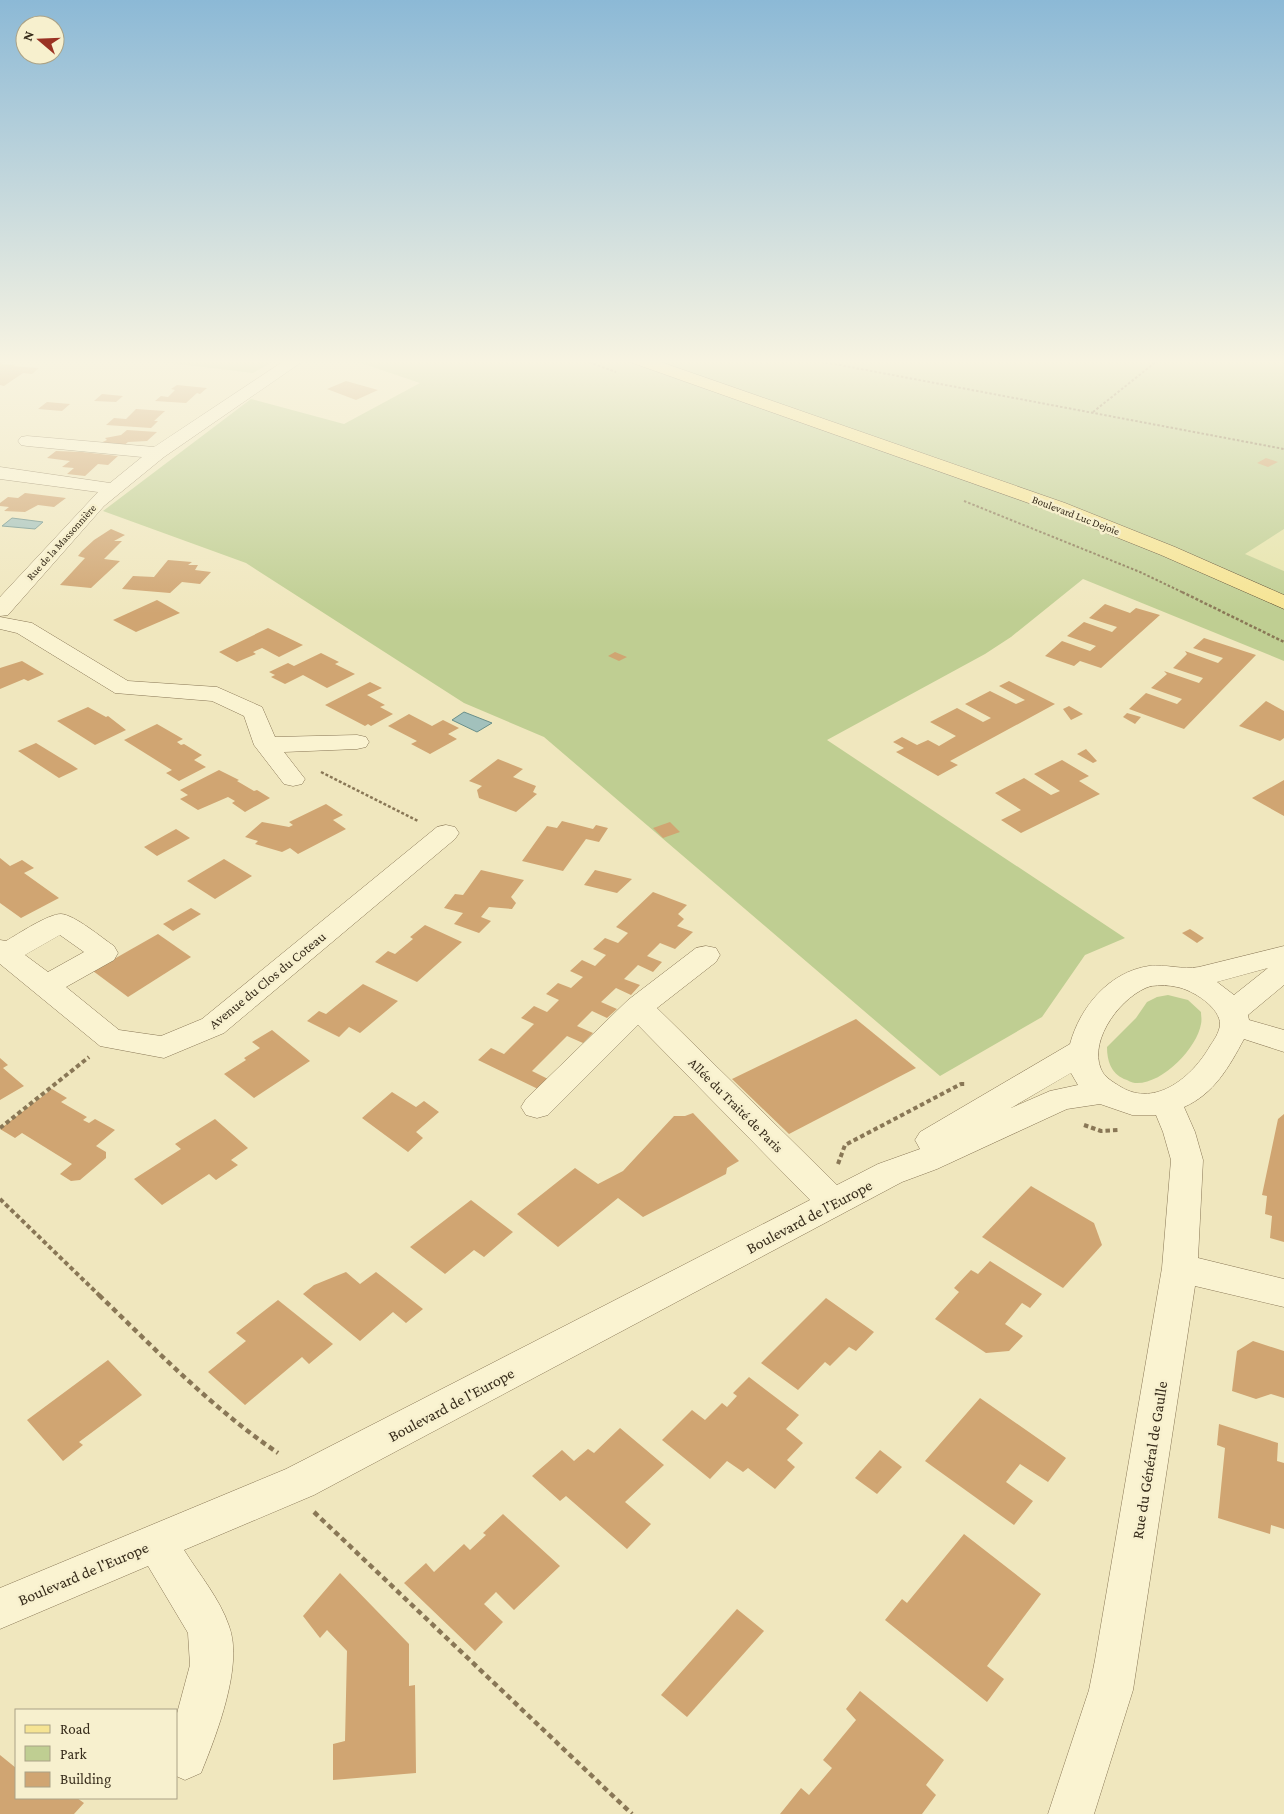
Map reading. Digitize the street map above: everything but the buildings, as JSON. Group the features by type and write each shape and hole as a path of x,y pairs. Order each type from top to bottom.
{"main road":[{"name":"Boulevard Luc Dejoie","path":"876,444 1058,508 1168,551 1284,603"}],"street":[{"path":"54,444 158,454"},
{"name":"Rue de la Massonnière","path":"0,610 86,512 173,444"},
{"path":"0,473 110,492"},
{"path":"0,480 110,492"},
{"path":"0,623 24,628 122,688 217,694 254,712 266,745 293,779"},
{"path":"266,745 357,742"},
{"name":"Avenue du Clos du Coteau","path":"110,1039 164,1047 213,1026 446,833"},
{"path":"46,986 104,953 60,924 3,951 110,1039"},
{"path":"1284,954 1211,976 1186,979 1148,976 1127,983 1104,1004 1091,1028 1083,1050 1082,1061 1088,1076 1103,1092 1121,1101 1154,1106 1166,1103 1184,1094 1213,1067 1234,1019 1284,970"},
{"path":"537,1106 638,1007 706,955"},
{"path":"1186,979 1223,1001 1234,1019 1284,1041"},
{"name":"Allée du Traité de Paris","path":"638,1007 834,1203"},
{"name":"Boulevard de l'Europe","path":"890,1173 915,1149 1083,1050"},
{"name":"Boulevard de l'Europe","path":"0,1609 300,1482 890,1173 925,1160 1061,1099 1103,1092"},
{"name":"Rue du Général de Gaulle","path":"1071,1814 1111,1690 1117,1660 1180,1268 1186,1160 1179,1132 1166,1103"},
{"path":"1180,1268 1284,1293"},
{"path":"156,1542 209,1628 212,1665 202,1707 185,1757"}],"path":[{"path":"1256,444 1284,449"},
{"path":"957,498 1013,519 1140,572 1284,642"},
{"path":"317,770 418,822 446,833"},
{"path":"0,1128 110,1039"},
{"path":"0,1199 172,1365 247,1432 283,1457"},
{"path":"312,1511 632,1814"}],"shaded area":[{"path":"1284,529 1284,571 1244,554"}],"green space":[{"path":"192,444 1284,444 1284,529 1245,554 1284,571 1284,661 1083,579 1011,637 985,654 827,740 1125,938 1085,955 1042,1017 940,1076 544,737 464,703 246,563 103,511"},
{"path":"1168,995 1188,1000 1201,1012 1198,1034 1193,1044 1177,1063 1167,1072 1156,1078 1134,1083 1124,1079 1113,1070 1108,1057 1107,1047 1136,1018 1147,1002 1157,997"}],"water":[{"path":"12,518 43,522 35,529 2,526"},
{"path":"464,712 492,723 477,732 452,720"}]}
